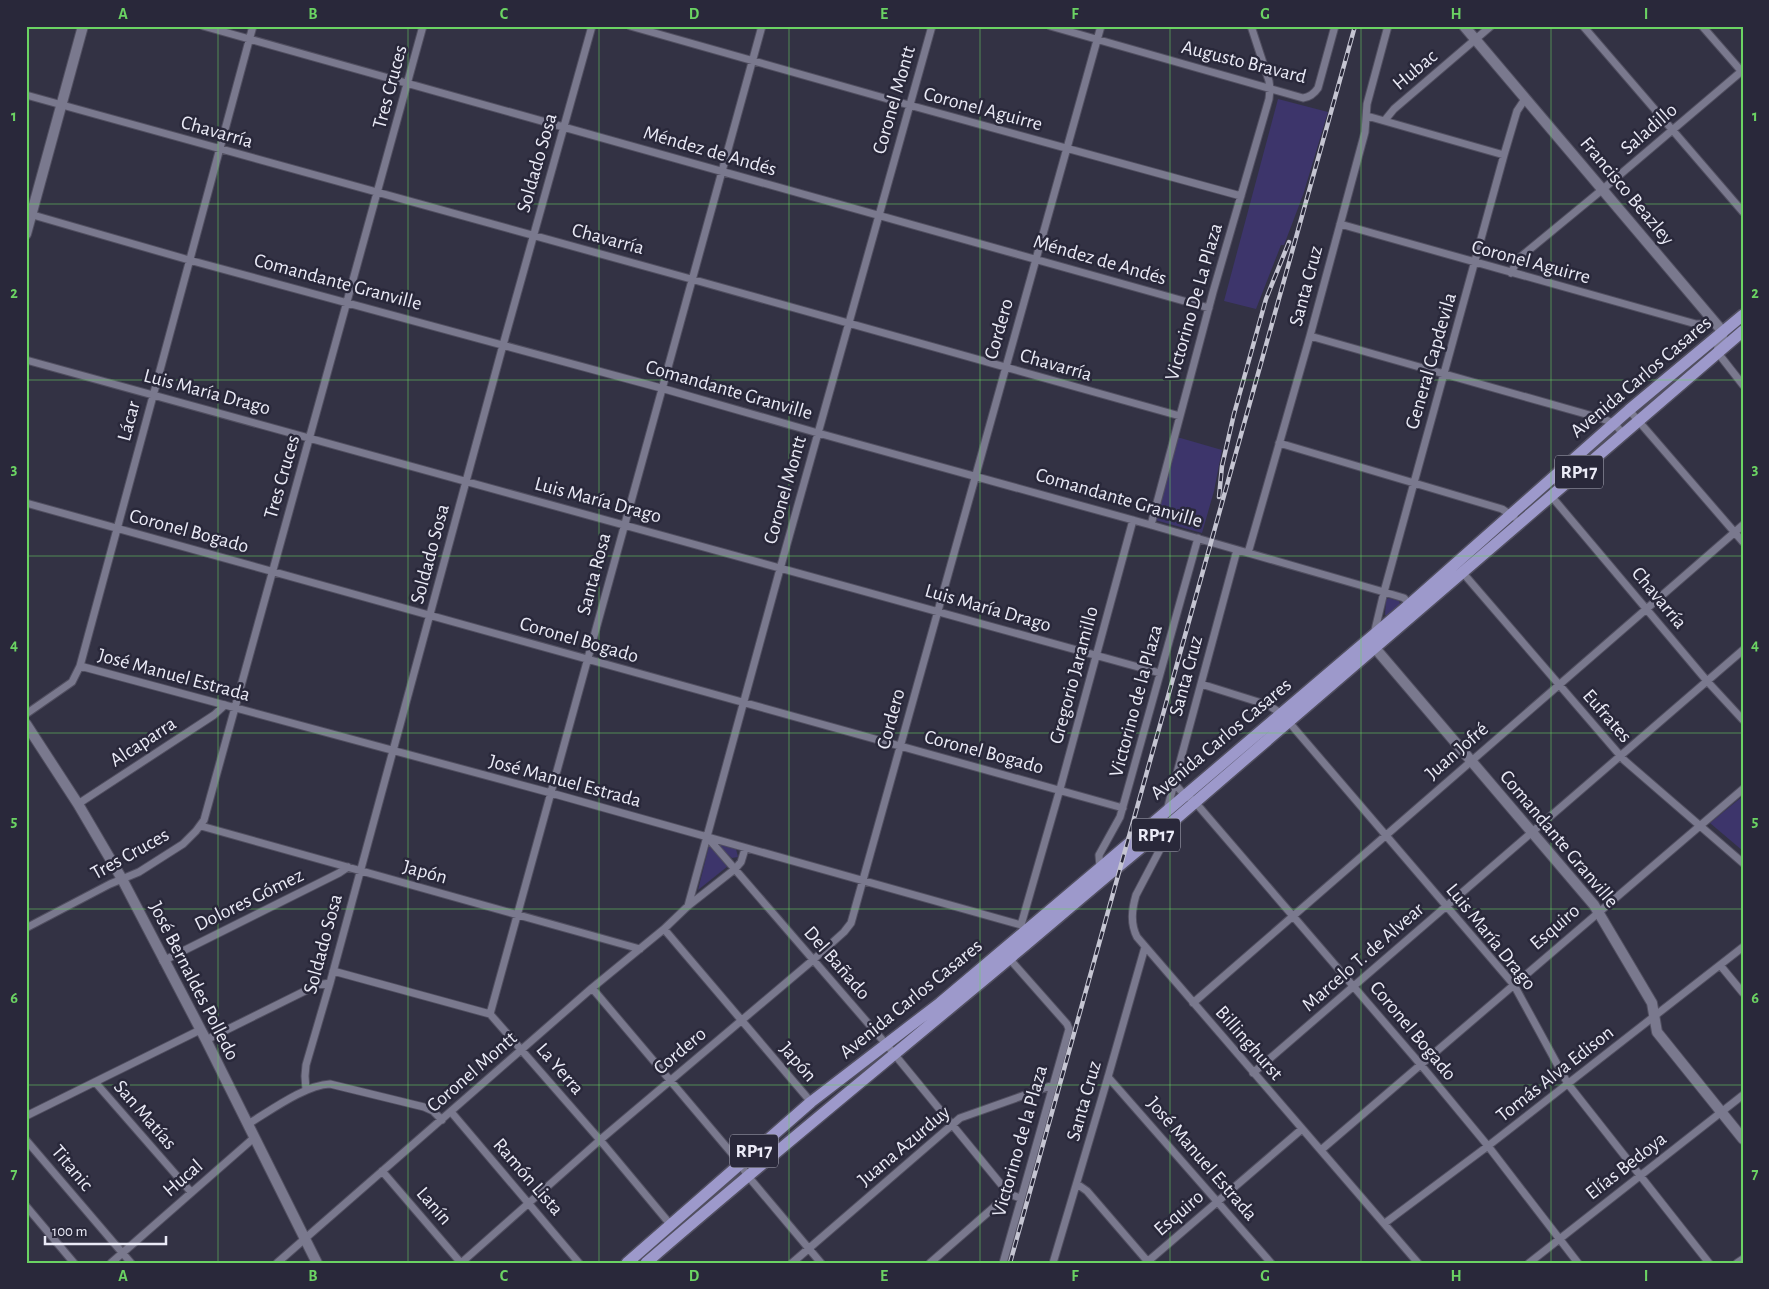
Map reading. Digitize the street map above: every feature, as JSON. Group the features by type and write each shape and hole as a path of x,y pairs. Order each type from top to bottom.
{"main road":[{"name":"Avenida Carlos Casares","path":"1285,718 1374,634 1463,573 1614,423 1743,315"},
{"name":"Avenida Carlos Casares","path":"1028,931 1092,888 1170,823 1191,798 1285,718 1375,648 1413,608 1516,519 1552,497 1743,331"},
{"name":"Avenida Carlos Casares","path":"646,1263 893,1054 1006,955 1028,931 1167,810 1191,798"},
{"name":"Avenida Carlos Casares","path":"626,1263 811,1102 1006,955"}],"street":[{"path":"26,234 29,214 62,105 83,26"},
{"name":"Méndez de Andés","path":"203,26 1209,308"},
{"name":"Lácar","path":"26,714 72,682 80,666 253,26"},
{"name":"Tres Cruces","path":"26,928 139,872 184,844 201,826 204,820 423,26"},
{"name":"Soldado Sosa","path":"306,1090 306,1065 592,26"},
{"name":"Coronel Aguirre","path":"630,26 909,106 1241,196"},
{"name":"Santa Rosa","path":"490,1014 762,26"},
{"name":"Coronel Montt","path":"688,906 780,568 932,26"},
{"name":"Augusto Bravard","path":"1050,26 1303,98 1314,94 1318,88 1335,26"},
{"name":"Cordero","path":"461,1263 600,1140 813,960 851,923 1101,26"},
{"path":"1251,26 1270,89"},
{"name":"Santa Cruz","path":"1248,553 1310,336 1365,132 1367,104 1388,26"},
{"name":"Francisco Beazley","path":"1464,26 1723,332"},
{"name":"Hubac","path":"1386,120 1394,109 1491,26"},
{"path":"1583,26 1743,212"},
{"path":"1702,26 1742,72"},
{"name":"Saladillo","path":"1511,273 1518,259 1742,72"},
{"name":"Victorino De La Plaza","path":"1151,525 1270,89"},
{"name":"Chavarría","path":"26,95 1180,416"},
{"name":"General Capdevila","path":"1374,634 1504,155 1517,110 1525,99"},
{"path":"1367,116 1504,155"},
{"name":"Comandante Granville","path":"29,214 189,260 661,388 1198,538 1404,598 1413,608"},
{"name":"Coronel Aguirre","path":"1340,224 1696,324 1706,324 1714,321"},
{"path":"1723,332 1718,353 1743,385"},
{"path":"1310,336 1614,423 1623,434"},
{"name":"Luis María Drago","path":"26,360 1160,673"},
{"path":"1629,410 1743,542"},
{"path":"1279,443 1502,508 1516,519"},
{"name":"Chavarría","path":"1552,497 1707,681 1743,720"},
{"name":"Coronel Bogado","path":"26,503 1123,808"},
{"name":"Gregorio Jaramillo","path":"1028,931 1060,789 1133,520"},
{"name":"Juan Jofré","path":"1193,1003 1743,525"},
{"name":"Victorino de la Plaza","path":"1100,868 1099,856 1123,808 1198,538"},
{"name":"Santa Cruz","path":"1167,810 1238,550"},
{"name":"Eufrates","path":"1463,573 1620,756 1743,863"},
{"name":"Comandante Granville","path":"1375,648 1599,911 1652,1003 1657,1032 1743,1139"},
{"name":"Marcelo T. de Alvear","path":"1254,1073 1743,650"},
{"name":"José Manuel Estrada","path":"80,666 551,793 863,881 1028,931"},
{"name":"Luis María Drago","path":"1201,684 1268,705 1285,718 1514,984 1568,1084 1708,1263"},
{"name":"Alcaparra","path":"78,804 214,715 226,705"},
{"name":"José Bernaldes Polledo","path":"27,728 78,804 122,879 163,961 206,1040 317,1263"},
{"name":"Coronel Bogado","path":"1174,782 1191,798 1354,986 1488,1146 1578,1263"},
{"name":"Esquiro","path":"1321,1150 1743,789"},
{"name":"Billinghurst","path":"1170,823 1166,838 1136,895 1133,904 1132,923 1134,930 1145,947 1418,1263"},
{"name":"Japón","path":"201,826 640,949"},
{"name":"Del Bañado","path":"707,837 886,1044 1009,1194"},
{"name":"Coronel Montt","path":"277,1263 382,1171 452,1113 592,988 664,929 688,906 735,869 741,862 745,848"},
{"name":"Dolores Gómez","path":"163,961 340,873 348,867"},
{"name":"Japón","path":"664,929 811,1102"},
{"name":"Santa Cruz","path":"1053,1263 1145,947"},
{"name":"Tomás Alva Edison","path":"1385,1223 1488,1146 1743,947"},
{"name":"Victorino de la Plaza","path":"1003,1263 1069,1028 1006,955"},
{"path":"1720,965 1743,993"},
{"path":"333,971 490,1014"},
{"path":"206,1040 317,985 330,983"},
{"path":"592,988 740,1163 748,1176 821,1263"},
{"name":"La Yerra","path":"490,1014 600,1140 670,1224"},
{"path":"26,1116 200,1030"},
{"name":"José Manuel Estrada","path":"1108,1077 1271,1263"},
{"name":"San Matías","path":"95,1082 191,1192"},
{"path":"248,1124 306,1090 330,1084 424,1107 442,1120"},
{"name":"Juana Azurduy","path":"792,1263 952,1124 966,1116 1053,1084"},
{"name":"Elías Bedoya","path":"1529,1263 1743,1095"},
{"name":"Ramón Lista","path":"452,1113 530,1202 580,1263"},
{"name":"Esquiro","path":"1148,1262 1302,1129"},
{"name":"Hucal","path":"110,1263 255,1137"},
{"name":"Titanic","path":"26,1140 131,1263"},
{"name":"Lanín","path":"382,1171 461,1263"},
{"path":"1077,1184 1087,1191 1148,1262"},
{"path":"930,1263 1009,1194 1020,1198"},
{"path":"26,1206 29,1215 74,1263"},
{"path":"1737,1263 1743,1258"}],"shaded area":[{"path":"1278,99 1328,112 1303,195 1256,309 1224,301"},
{"path":"1177,437 1222,450 1214,491 1202,533 1155,520"},
{"path":"1388,598 1399,601 1400,604 1390,615 1385,615 1386,600"},
{"path":"1743,796 1743,851 1710,823"},
{"path":"721,844 736,849 738,857 732,858 719,847"},
{"path":"709,846 728,866 698,890"}],"railway":[{"path":"1010,1263 1355,26"},
{"path":"1219,497 1222,466 1234,414 1266,299 1289,242"}]}
